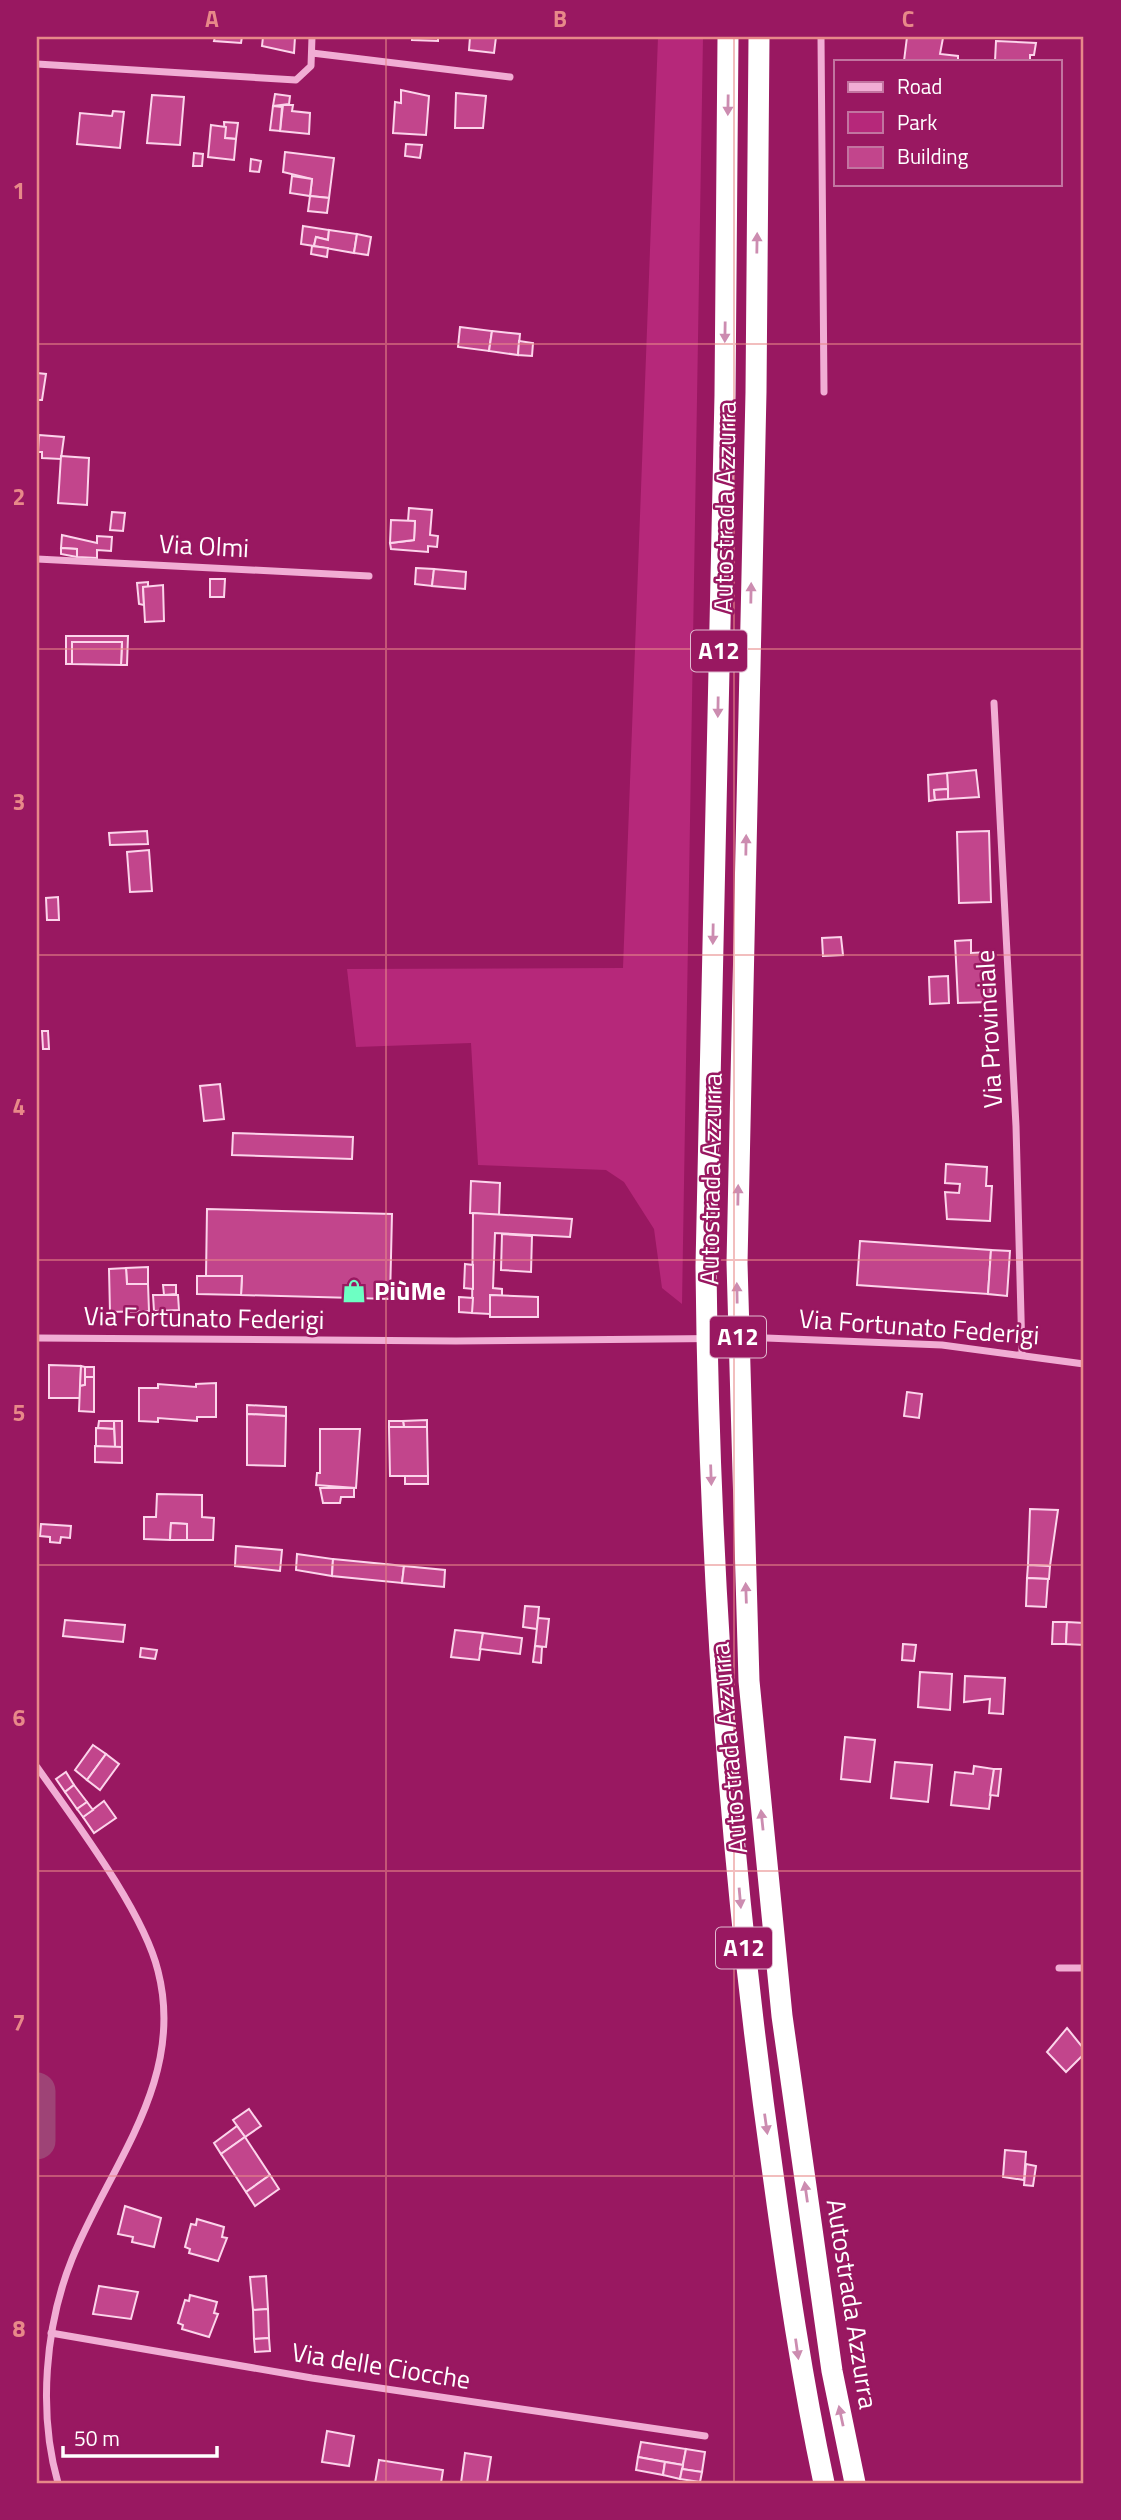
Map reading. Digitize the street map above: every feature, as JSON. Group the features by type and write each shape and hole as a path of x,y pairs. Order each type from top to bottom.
{"highway":[{"name":"Autostrada Azzurra","path":"728,37 725,395 706,1265 708,1407 720,1684 751,2021 801,2375 824,2483"},
{"name":"Autostrada Azzurra","path":"759,37 756,405 737,1263 739,1411 749,1681 782,2016 832,2371 855,2483"}],"street":[{"path":"37,64 296,80 312,66 312,37"},
{"path":"821,37 824,392"},
{"path":"312,53 510,77"},
{"name":"Via Olmi","path":"37,559 369,576"},
{"name":"Via Provinciale","path":"994,703 1016,1126 1022,1354"},
{"name":"Via Fortunato Federigi","path":"37,1338 456,1342 766,1338 942,1345 1084,1364"},
{"path":"37,1767 124,1898 143,1933 158,1969 165,2008 163,2039 150,2102 72,2259 51,2333 47,2383 58,2483"},
{"path":"1059,1968 1084,1968"},
{"name":"Via delle Ciocche","path":"51,2333 312,2378 705,2436"}],"green space":[{"path":"658,37 703,37 682,1304 662,1288 654,1229 624,1182 606,1170 478,1165 471,1043 356,1047 347,969 623,968"}],"building":[{"path":"215,37 242,37 241,43 214,41"},
{"path":"263,37 295,37 294,53 262,46"},
{"path":"412,37 438,37 438,41 412,40"},
{"path":"470,37 496,37 494,53 469,50"},
{"path":"907,37 943,38 940,54 958,56 958,60 904,60"},
{"path":"996,41 1036,43 1034,55 1030,55 1030,60 995,60"},
{"path":"401,90 429,96 426,135 393,133 395,102 401,103"},
{"path":"456,93 486,96 483,128 455,128"},
{"path":"275,94 290,96 289,104 273,106"},
{"path":"152,95 184,97 180,145 147,143"},
{"path":"283,105 293,105 292,111 310,113 309,134 280,131"},
{"path":"273,106 282,107 280,131 270,130"},
{"path":"113,111 124,112 120,148 77,144 80,113 112,116"},
{"path":"224,122 238,123 236,139 225,138"},
{"path":"211,125 226,127 225,138 236,139 234,160 208,157"},
{"path":"406,144 422,145 420,158 405,156"},
{"path":"285,152 334,158 329,198 310,196 312,179 283,172"},
{"path":"194,153 203,154 202,166 193,166"},
{"path":"251,159 261,161 259,172 250,171"},
{"path":"292,176 312,179 310,196 290,193"},
{"path":"310,196 329,198 327,213 308,211"},
{"path":"303,226 329,230 328,240 316,237 314,246 301,244"},
{"path":"329,230 357,234 354,253 314,246 316,237 328,240"},
{"path":"357,234 371,237 368,255 354,253"},
{"path":"312,246 328,248 327,257 311,254"},
{"path":"460,327 492,331 489,351 458,347"},
{"path":"492,331 520,334 518,355 489,351"},
{"path":"519,341 533,343 532,356 518,355"},
{"path":"37,373 46,374 42,400 37,400"},
{"path":"39,435 64,437 61,459 42,458 42,452 38,452"},
{"path":"61,456 89,458 87,505 58,503"},
{"path":"409,508 432,510 430,535 438,536 437,547 428,546 428,552 391,549 390,543 414,540 415,521 408,521"},
{"path":"112,512 125,513 123,531 110,530"},
{"path":"391,520 415,521 414,540 390,543"},
{"path":"62,535 97,543 97,536 112,537 111,551 97,550 97,558 77,557 77,549 61,548"},
{"path":"61,548 77,549 77,557 61,554"},
{"path":"416,568 434,569 432,586 415,584"},
{"path":"434,569 466,572 465,589 432,586"},
{"path":"210,579 225,579 224,597 210,597"},
{"path":"148,582 148,587 143,587 144,605 139,604 137,583"},
{"path":"163,585 164,621 145,622 143,587"},
{"path":"66,636 128,636 127,665 121,665 122,642 72,642 72,664 66,664"},
{"path":"72,642 122,642 121,665 72,664"},
{"path":"976,770 979,797 948,799 947,773"},
{"path":"947,773 948,789 934,790 935,800 929,801 928,775"},
{"path":"948,789 948,799 935,800 934,790"},
{"path":"147,831 148,844 110,845 109,833"},
{"path":"989,831 991,902 959,903 957,832"},
{"path":"149,850 152,891 130,892 127,852"},
{"path":"58,897 59,920 47,920 46,898"},
{"path":"841,937 843,955 823,956 822,938"},
{"path":"971,940 971,953 989,952 991,1002 958,1003 955,941"},
{"path":"948,976 949,1003 930,1004 929,977"},
{"path":"42,1031 48,1031 49,1049 43,1049"},
{"path":"220,1084 224,1119 204,1121 200,1086"},
{"path":"233,1133 353,1137 352,1159 232,1155"},
{"path":"946,1164 987,1167 986,1186 992,1186 990,1221 947,1219 945,1192 959,1193 960,1184 945,1183"},
{"path":"471,1181 500,1183 499,1215 470,1213"},
{"path":"207,1209 392,1214 390,1299 241,1295 242,1276 206,1276"},
{"path":"473,1213 572,1219 570,1237 495,1233 493,1288 502,1289 502,1296 490,1295 490,1314 472,1313"},
{"path":"502,1234 532,1236 531,1272 501,1270"},
{"path":"860,1241 991,1250 988,1294 857,1285"},
{"path":"991,1250 1010,1251 1007,1296 988,1294"},
{"path":"465,1264 473,1265 473,1289 464,1288"},
{"path":"148,1267 148,1284 127,1284 126,1268"},
{"path":"126,1268 127,1284 148,1284 149,1311 110,1312 109,1269"},
{"path":"197,1276 242,1276 241,1295 197,1294"},
{"path":"163,1285 176,1285 176,1294 164,1295"},
{"path":"153,1295 178,1295 179,1310 154,1311"},
{"path":"490,1295 538,1297 538,1317 490,1317"},
{"path":"459,1297 473,1298 472,1313 459,1312"},
{"path":"49,1365 81,1366 80,1398 49,1398"},
{"path":"81,1366 85,1367 85,1385 80,1386"},
{"path":"85,1367 94,1367 94,1377 85,1377"},
{"path":"85,1377 94,1377 94,1412 79,1411 80,1386 85,1385"},
{"path":"216,1383 216,1417 197,1417 197,1421 158,1418 158,1422 139,1421 139,1388 158,1388 158,1384 196,1387 196,1384"},
{"path":"907,1392 922,1394 919,1418 904,1416"},
{"path":"247,1405 286,1407 286,1416 247,1414"},
{"path":"247,1414 286,1416 285,1466 247,1465"},
{"path":"427,1420 427,1427 404,1427 403,1421"},
{"path":"99,1421 114,1421 114,1429 98,1428"},
{"path":"114,1421 122,1421 122,1447 115,1447"},
{"path":"389,1421 403,1421 404,1427 389,1427"},
{"path":"389,1427 427,1427 428,1476 390,1476"},
{"path":"96,1428 114,1429 115,1447 96,1447"},
{"path":"320,1429 360,1429 356,1488 316,1485 317,1473 320,1473"},
{"path":"95,1446 122,1447 122,1463 95,1462"},
{"path":"405,1476 428,1476 428,1484 405,1484"},
{"path":"320,1488 354,1488 354,1497 341,1497 340,1503 323,1503"},
{"path":"157,1494 202,1495 202,1517 214,1518 213,1540 187,1540 187,1524 171,1523 170,1540 144,1539 144,1517 156,1517"},
{"path":"1030,1509 1058,1510 1050,1566 1028,1565"},
{"path":"171,1523 187,1524 187,1540 170,1540"},
{"path":"41,1524 71,1526 70,1538 61,1537 60,1543 50,1542 50,1537 40,1536"},
{"path":"236,1546 282,1550 280,1571 235,1566"},
{"path":"297,1554 333,1559 332,1576 296,1570"},
{"path":"333,1559 404,1566 402,1583 332,1576"},
{"path":"1028,1565 1050,1566 1049,1579 1027,1578"},
{"path":"404,1566 445,1570 444,1587 402,1583"},
{"path":"1027,1578 1048,1579 1046,1607 1026,1606"},
{"path":"525,1606 539,1607 537,1629 523,1627"},
{"path":"538,1618 549,1619 546,1647 535,1646"},
{"path":"65,1620 125,1625 123,1642 63,1636"},
{"path":"1053,1622 1067,1622 1066,1644 1052,1644"},
{"path":"1067,1622 1084,1623 1084,1645 1066,1644"},
{"path":"455,1630 483,1633 479,1660 451,1657"},
{"path":"483,1633 522,1638 520,1654 480,1649"},
{"path":"903,1644 916,1645 914,1661 902,1660"},
{"path":"535,1646 542,1647 541,1663 533,1662"},
{"path":"141,1648 157,1650 155,1659 140,1657"},
{"path":"920,1672 952,1674 950,1710 918,1707"},
{"path":"965,1676 1005,1678 1003,1714 989,1713 990,1699 964,1702"},
{"path":"845,1737 875,1740 870,1782 841,1779"},
{"path":"93,1745 106,1754 87,1780 75,1770"},
{"path":"106,1754 119,1764 100,1790 87,1780"},
{"path":"895,1762 932,1765 928,1802 891,1798"},
{"path":"974,1766 994,1769 989,1809 951,1805 955,1772 973,1774"},
{"path":"994,1769 1001,1769 998,1796 990,1795"},
{"path":"66,1772 74,1785 65,1792 56,1779"},
{"path":"74,1785 87,1802 77,1809 65,1792"},
{"path":"104,1801 116,1818 94,1833 83,1817"},
{"path":"87,1802 93,1810 83,1817 77,1809"},
{"path":"1067,2028 1084,2049 1083,2055 1066,2072 1047,2052"},
{"path":"249,2109 261,2126 245,2137 233,2120"},
{"path":"237,2126 245,2137 221,2154 214,2143"},
{"path":"245,2137 270,2175 246,2192 221,2154"},
{"path":"1005,2150 1026,2152 1024,2180 1003,2177"},
{"path":"1026,2164 1036,2166 1033,2186 1024,2185"},
{"path":"270,2175 279,2189 255,2206 246,2192"},
{"path":"125,2206 161,2218 154,2247 132,2242 133,2237 118,2234"},
{"path":"197,2219 224,2227 222,2237 227,2238 218,2261 189,2253 190,2249 185,2247 191,2224 196,2225"},
{"path":"266,2276 268,2309 253,2310 250,2277"},
{"path":"99,2286 138,2292 131,2319 93,2314"},
{"path":"190,2295 217,2302 214,2313 218,2314 209,2337 182,2329 183,2325 178,2323 185,2300 189,2301"},
{"path":"268,2309 269,2338 254,2339 253,2310"},
{"path":"269,2338 270,2351 255,2352 254,2339"},
{"path":"327,2431 354,2436 349,2466 322,2462"},
{"path":"641,2442 686,2449 683,2465 638,2457"},
{"path":"686,2449 705,2452 702,2472 682,2469"},
{"path":"465,2453 491,2457 487,2483 461,2483"},
{"path":"638,2457 665,2462 663,2475 636,2470"},
{"path":"379,2460 443,2470 441,2483 375,2483"},
{"path":"665,2462 683,2465 680,2479 663,2475"},
{"path":"682,2469 702,2472 700,2482 680,2479"}],"waterway":[{"path":"37,2091 37,2141"}],"place":[{"name":"PiùMe","path":"354,1291"}]}
